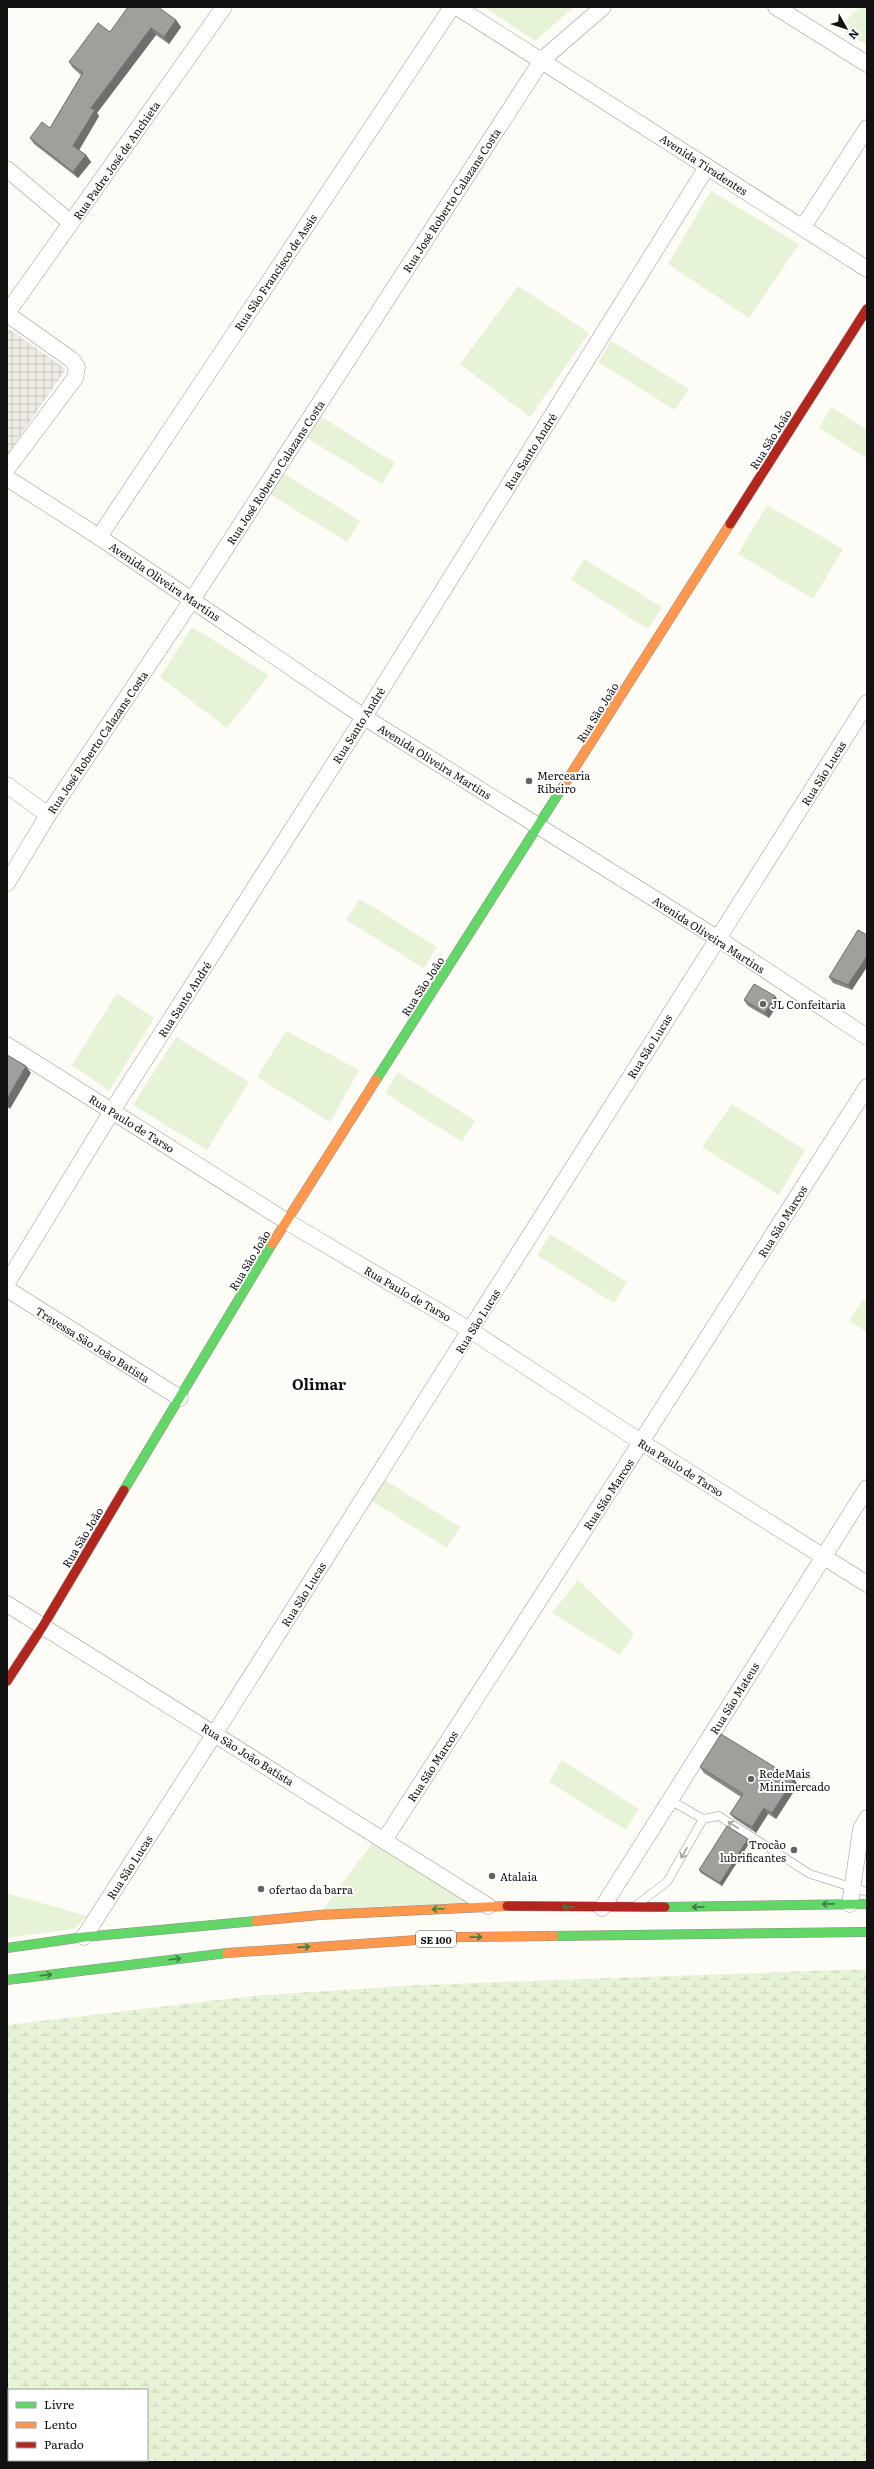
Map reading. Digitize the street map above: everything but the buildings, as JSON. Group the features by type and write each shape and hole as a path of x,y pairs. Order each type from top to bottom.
{"main road":[{"name":"Rua São João","path":"7,1681 43,1626 286,1221 867,309"},
{"path":"7,1948 84,1937 319,1915 488,1906 633,1908 867,1904"},
{"name":"SE 100","path":"7,1980 243,1951 461,1937 867,1932"}],"street":[{"name":"Rua Padre José de Anchieta","path":"7,313 224,7"},
{"name":"Rua São Francisco de Assis","path":"99,537 452,7"},
{"name":"Avenida Tiradentes","path":"457,7 867,269"},
{"path":"542,60 603,7"},
{"path":"776,7 867,64"},
{"name":"Rua José Roberto Calazans Costa","path":"7,883 48,815 192,600 542,60"},
{"path":"803,227 867,128"},
{"name":"Rua Santo André","path":"7,1283 112,1111 364,717 707,167"},
{"path":"7,169 71,223"},
{"path":"7,313 72,360 77,367 75,378 7,468"},
{"name":"Avenida Oliveira Martins","path":"7,478 99,537 364,717 717,938 867,1037"},
{"name":"Rua São Lucas","path":"84,1937 215,1733 867,703"},
{"path":"7,785 48,815"},
{"name":"Rua Paulo de Tarso","path":"7,1045 286,1221 470,1330 642,1442 867,1584"},
{"name":"Rua São Marcos","path":"385,1839 642,1442 867,1087"},
{"name":"Travessa São João Batista","path":"7,1289 180,1398"},
{"name":"Rua São Mateus","path":"602,1908 867,1488"},
{"name":"Rua São João Batista","path":"7,1604 385,1839 488,1906"},
{"path":"850,1904 860,1890 862,1828 867,1818"}],"lane":[{"path":"670,1800 703,1819 718,1816 810,1874 860,1890"},
{"path":"633,1908 667,1882 703,1819"}],"green space":[{"path":"484,7 574,7 535,41"},
{"path":"860,7 867,7 867,45 838,28"},
{"path":"711,191 799,244 749,318 668,264"},
{"path":"518,286 589,333 530,417 460,364"},
{"path":"611,341 689,389 675,410 598,362"},
{"path":"831,407 867,430 867,458 819,428"},
{"path":"318,415 395,463 382,484 304,436"},
{"path":"283,473 360,521 347,542 270,494"},
{"path":"767,505 843,549 813,599 738,554"},
{"path":"584,559 662,607 648,629 571,580"},
{"path":"192,627 269,675 227,728 160,677"},
{"path":"360,899 437,947 424,968 346,920"},
{"path":"117,993 154,1018 109,1091 72,1065"},
{"path":"286,1031 359,1070 330,1122 257,1077"},
{"path":"176,1037 249,1082 207,1150 133,1105"},
{"path":"398,1072 475,1121 462,1142 385,1093"},
{"path":"732,1104 805,1150 779,1195 702,1147"},
{"path":"550,1234 627,1282 614,1303 537,1255"},
{"path":"863,1300 867,1303 867,1332 849,1321"},
{"path":"383,1479 460,1527 447,1548 370,1500"},
{"path":"578,1580 634,1634 620,1655 552,1613"},
{"path":"562,1760 639,1809 626,1830 549,1782"},
{"path":"378,1835 488,1906 319,1915"},
{"path":"7,1893 87,1916 74,1929 7,1938"},
{"path":"867,1969 867,2462 7,2462 7,2025 252,1996 420,1985"}],"shaded area":[{"path":"9,329 66,369 7,455 7,331"}],"traffic: fast":[{"path":"376,1080 562,788"},
{"path":"124,1490 272,1244"},
{"path":"665,1907 867,1904"},
{"path":"7,1948 84,1937 256,1921"},
{"path":"554,1936 867,1932"},
{"path":"7,1980 227,1953"}],"traffic: slow":[{"path":"562,788 730,524"},
{"path":"272,1244 376,1080"},
{"path":"256,1921 319,1915 507,1906"},
{"path":"227,1953 461,1937 554,1936"}],"traffic: jam":[{"path":"730,524 867,309"},
{"path":"7,1681 43,1626 124,1490"},
{"path":"507,1906 665,1907"}],"place":[{"name":"Mercearia Ribeiro","path":"529,781"},
{"name":"JL Confeitaria","path":"763,1004"},
{"name":"RedeMais Minimercado","path":"751,1779"},
{"name":"Trocão lubrificantes","path":"794,1850"},
{"name":"Atalaia","path":"492,1876"},
{"name":"ofertao da barra","path":"261,1889"}],"district":[{"name":"Olimar","path":"319,1383"}]}
